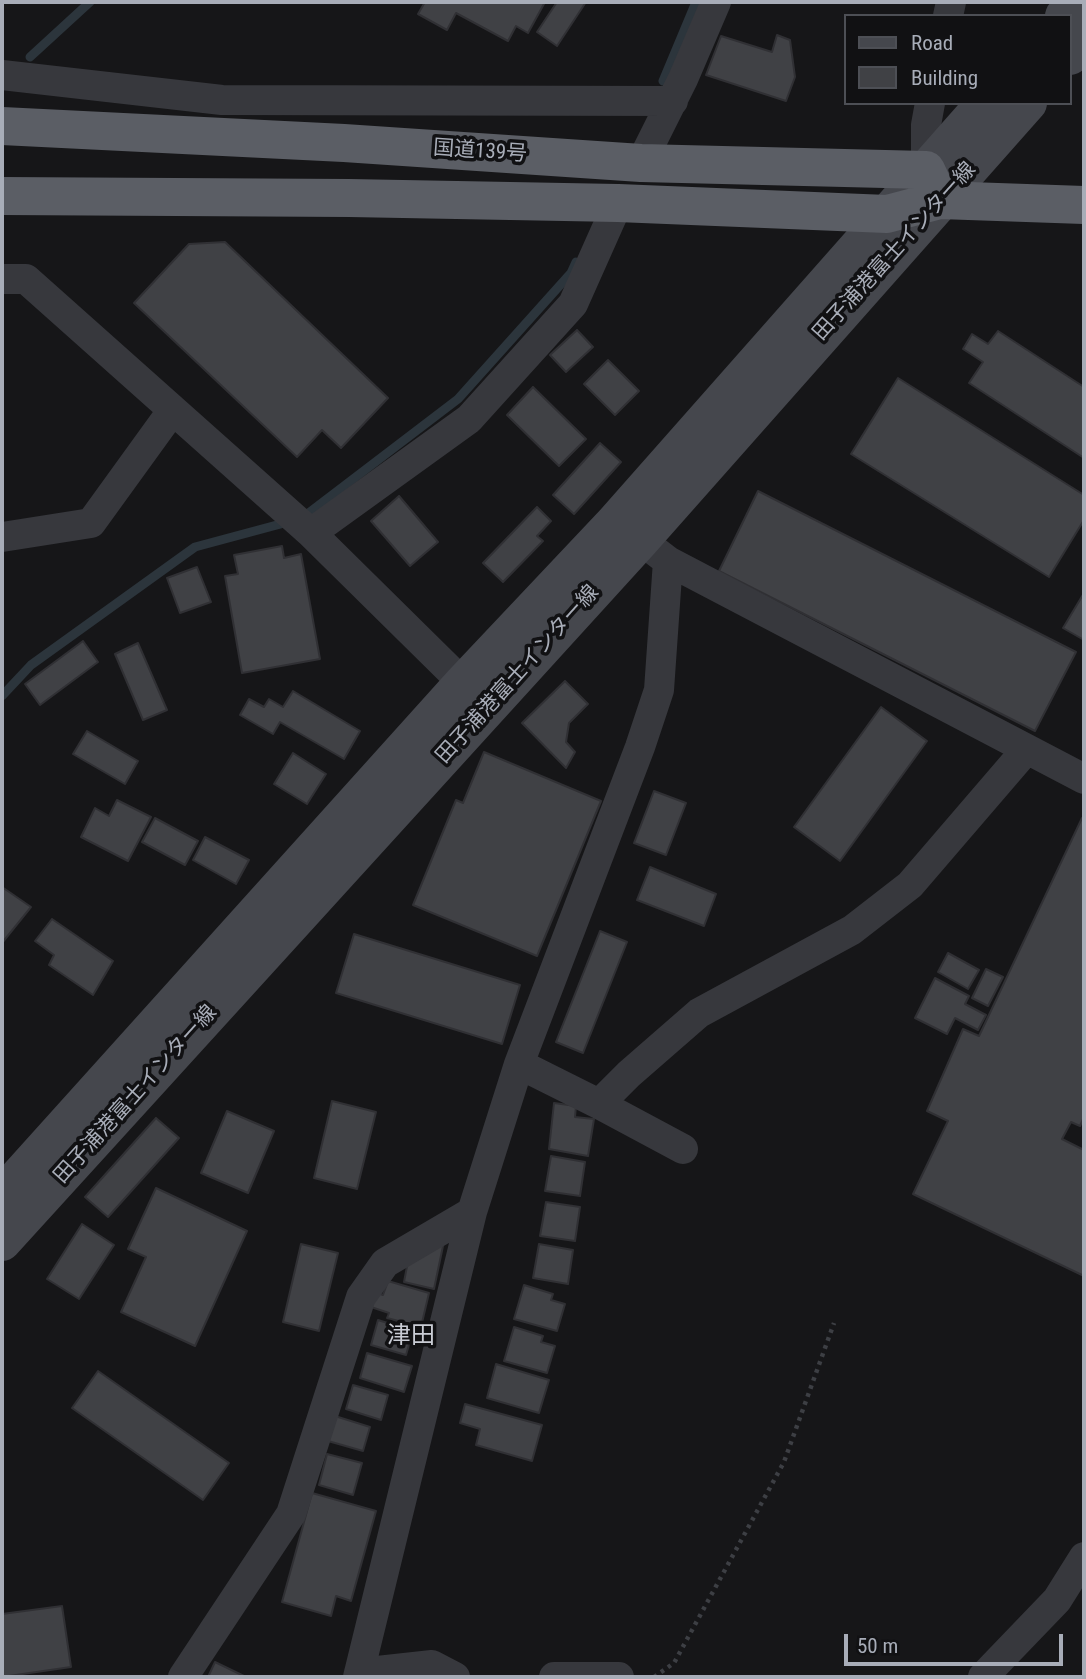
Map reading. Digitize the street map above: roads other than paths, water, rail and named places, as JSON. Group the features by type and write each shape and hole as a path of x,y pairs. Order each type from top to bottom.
{"highway":[{"name":"国道139号","path":"2,126 344,143 641,163 933,185 1084,205"},
{"name":"国道139号","path":"2,197 349,198 618,203 887,214 933,185"}],"main road":[{"path":"1072,54 1084,40"},
{"name":"田子浦港富士インター線","path":"2,1242 641,541 933,185 984,105"},
{"name":"田子浦港富士インター線","path":"933,185 1026,105"},
{"name":"田子浦港富士インター線","path":"2,1195 463,683 641,541 887,214"}],"street":[{"path":"641,163 673,100 716,2"},
{"path":"2,75 222,100 673,100"},
{"path":"930,105 926,125 933,185"},
{"path":"311,533 469,419 573,304 618,203"},
{"path":"2,279 26,279 311,533 463,683"},
{"path":"2,536 91,523 172,411"},
{"path":"641,541 1084,779"},
{"path":"455,1677 432,1665 358,1675 472,1212 519,1064 659,690 641,541"},
{"path":"599,1104 699,1013 852,930 910,885 1026,750"},
{"path":"519,1064 683,1149"},
{"path":"183,1677 291,1514 361,1297 385,1263 472,1212"},
{"path":"983,1677 1057,1600 1084,1557"},
{"path":"554,1677 619,1677"}],"waterway":[{"path":"30,57 90,2"},
{"path":"663,81 696,2"},
{"path":"302,518 458,399 571,273 576,262"},
{"path":"2,696 31,665 195,547 288,522"}],"district":[{"name":"津田","path":"411,1337"}]}
